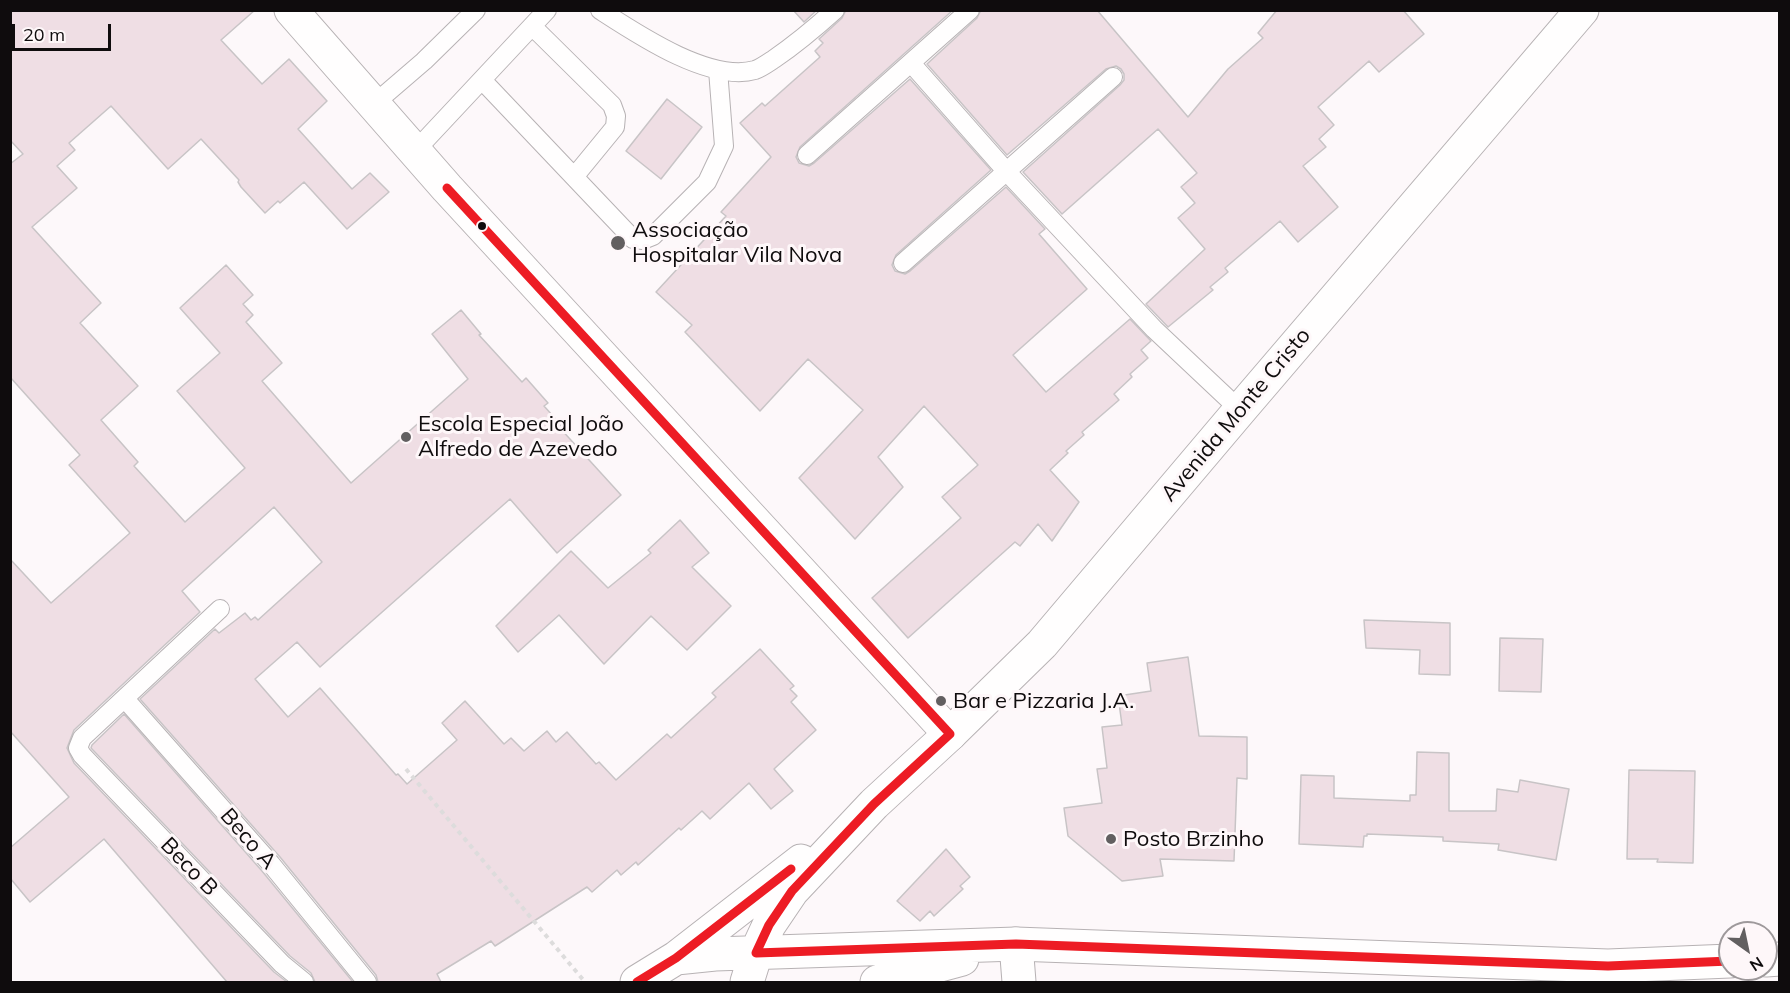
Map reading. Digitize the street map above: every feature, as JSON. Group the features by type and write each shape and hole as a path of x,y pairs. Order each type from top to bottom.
{"main road":[{"path":"291,10 447,188 950,734"},
{"name":"Avenida Monte Cristo","path":"752,968 769,925 792,891 874,804 1042,644 1582,10"},
{"name":"Avenida Monte Cristo","path":"638,982 676,958 874,804"},
{"path":"676,958 715,954 752,968 1016,944 1609,974 1718,962"},
{"path":"877,982 1016,944"},
{"path":"1016,944 1019,982"}],"lane":[{"path":"374,104 424,61 476,10"},
{"path":"416,150 547,10"},
{"path":"600,10 676,55 718,70 737,73 757,70 798,43 835,10"},
{"path":"807,155 970,10"},
{"path":"533,27 612,105 616,116 615,127 574,177"},
{"path":"911,63 1007,172 1154,328 1240,410"},
{"path":"482,80 633,239 643,240 653,236 707,182 724,146 718,70"},
{"path":"903,263 1113,77"},
{"path":"125,699 220,609"},
{"name":"Beco B","path":"125,699 82,738 78,748 82,755 266,948 304,982"},
{"name":"Beco A","path":"125,699 271,864 368,982"}],"path":[{"path":"406,769 585,982"}],"building":[{"path":"10,10 255,10 221,40 262,84 289,59 327,101 298,129 352,189 370,173 389,192 347,229 304,182 265,213 241,187 239,180 201,139 168,169 111,106 69,143 75,150 57,166 77,188 32,227 101,303 80,323 138,386 101,420 138,462 134,466 185,522 245,468 177,391 220,353 180,308 226,265 253,295 243,304 253,315 246,322 282,363 262,381 351,483 468,379 432,334 461,310 481,334 479,335 522,382 526,378 548,403 544,406 561,425 559,427 621,495 557,553 510,499 320,667 297,642 255,679 288,717 320,688 396,775 398,774 407,784 457,740 442,723 465,701 504,744 511,738 524,751 547,731 556,742 567,732 596,764 599,762 616,780 667,734 671,738 716,697 712,693 760,649 794,686 790,689 797,696 791,702 816,730 774,769 793,791 771,809 749,783 710,819 702,811 681,830 679,828 638,865 636,862 621,875 617,870 592,892 587,887 495,946 491,941 437,974 441,982 378,982 376,975 280,857 140,699 215,629 219,633 245,613 251,620 255,617 258,620 322,562 274,507 182,591 200,612 74,730 67,748 74,763 274,972 287,982 227,982 104,839 30,902 10,878 10,848 69,797 10,731 10,559 51,603 130,533 69,465 80,455 10,377 10,164 23,154 10,140"},
{"path":"793,10 817,10 804,22"},
{"path":"846,10 953,10 800,147 796,157 799,163 809,166 814,163 910,79 991,170 896,255 892,265 895,271 905,274 910,271 1006,187 1045,229 1039,234 1087,289 1013,355 1046,392 1130,319 1151,341 1141,350 1148,358 1130,374 1132,377 1114,394 1119,400 1082,432 1084,435 1050,470 1079,502 1052,541 1038,524 1020,546 1015,542 908,638 872,598 961,518 942,497 978,465 924,406 878,457 903,487 855,539 799,478 863,410 808,359 760,411 685,332 692,325 656,292 726,216 721,212 771,157 740,123 762,103 765,106 820,57 815,51 823,43 819,39 842,18"},
{"path":"981,10 1097,10 1188,117 1228,69 1263,38 1258,33 1277,10 1403,10 1424,34 1379,72 1369,61 1318,107 1334,125 1319,139 1326,147 1303,166 1338,207 1298,242 1280,221 1225,268 1228,272 1210,287 1213,290 1168,327 1146,304 1205,249 1178,218 1195,203 1181,187 1197,173 1158,129 1062,214 1023,172 1120,85 1124,80 1124,74 1116,66 1106,69 1007,155 927,64 977,18"},
{"path":"667,99 702,127 661,179 626,151"},
{"path":"680,520 709,553 692,567 731,606 687,650 651,616 604,664 559,615 518,652 496,626 571,551 608,588 651,553 648,550"},
{"path":"1364,620 1450,623 1450,675 1419,674 1420,650 1366,648"},
{"path":"1500,638 1543,639 1541,692 1499,691"},
{"path":"1188,657 1199,736 1247,737 1247,779 1237,778 1234,861 1160,859 1163,876 1122,881 1068,836 1064,808 1102,803 1097,769 1107,768 1102,727 1122,725 1118,696 1151,691 1147,663"},
{"path":"124,714 262,871 353,982 315,982 311,973 290,956 91,748"},
{"path":"1417,752 1449,753 1449,811 1496,811 1497,789 1518,792 1520,780 1569,789 1556,860 1498,850 1499,844 1443,841 1443,837 1367,834 1364,836 1363,847 1299,844 1301,775 1334,776 1334,798 1410,801 1410,795 1416,795"},
{"path":"1629,770 1695,771 1693,863 1657,862 1658,859 1627,859"},
{"path":"946,849 970,877 960,886 963,889 934,916 930,911 920,921 897,901"}],"transit line":[{"path":"447,188 950,734 874,804 792,891 769,925 756,953 1016,944 1608,966 1718,961"},
{"path":"637,982 676,958 791,869"}],"place":[{"name":"Associação Hospitalar Vila Nova","path":"618,243"},
{"name":"Escola Especial João Alfredo de Azevedo","path":"406,437"},
{"name":"Bar e Pizzaria J.A.","path":"941,701"},
{"name":"Posto Brzinho","path":"1111,839"}]}
